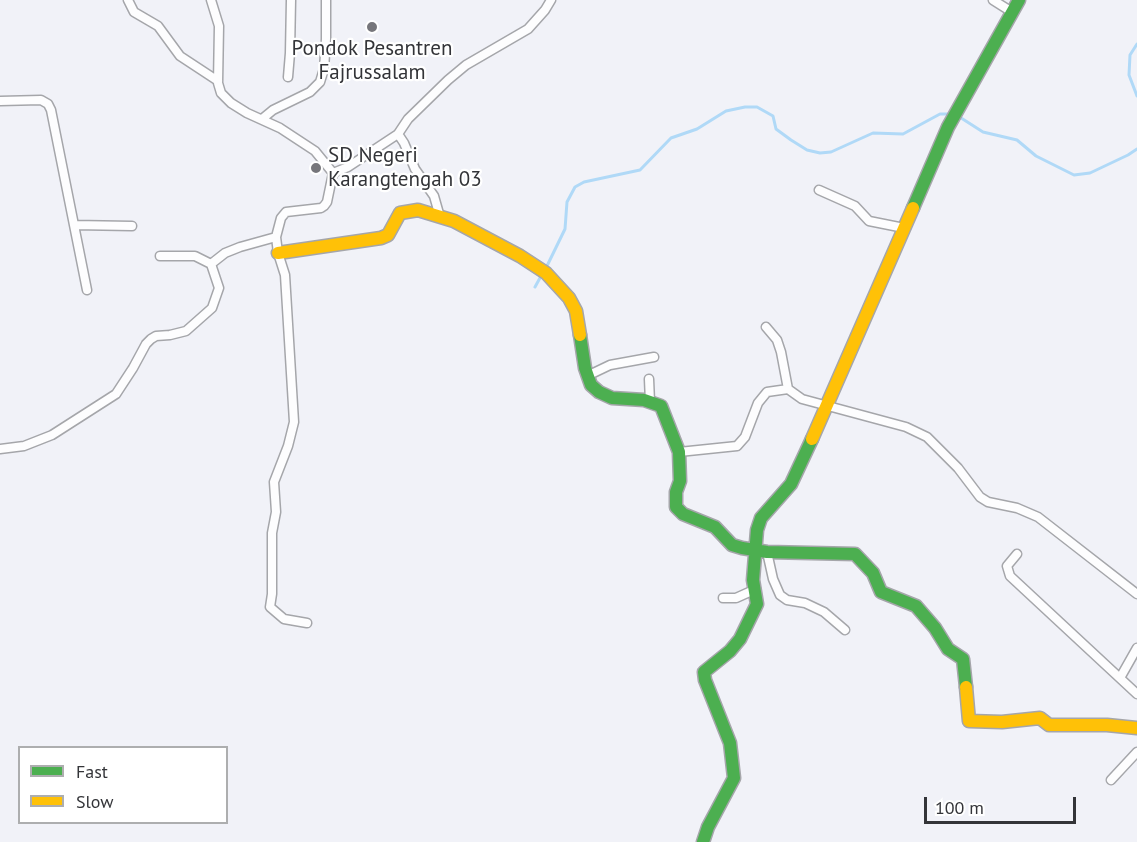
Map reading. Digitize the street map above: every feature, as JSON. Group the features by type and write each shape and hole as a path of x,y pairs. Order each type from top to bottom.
{"street":[{"path":"128,0 134,12 158,26 180,56 218,81"},
{"path":"211,0 219,26 218,81 221,93 231,103 315,151 333,172"},
{"path":"288,77 291,0"},
{"path":"262,119 273,110 310,92 320,82 325,49 326,0"},
{"path":"333,172 348,167 398,134 408,119 443,84 466,65 528,28 551,0"},
{"path":"993,0 1012,12"},
{"path":"846,630 824,612 805,603 787,600 780,595 761,551 758,530 761,518 791,484 828,405 948,127 1019,0"},
{"path":"0,101 41,100 48,104 51,110 87,290"},
{"path":"398,134 415,169 434,196 440,217"},
{"path":"307,623 284,619 270,607 272,533 276,512 274,482 288,446 294,422 285,275 276,237 281,218 286,212 324,206 327,202 333,172"},
{"path":"819,190 855,206 869,221 904,228"},
{"path":"278,253 388,236 400,213 418,210 454,221 520,256 542,271 569,298 576,311 587,376 591,385 612,398 650,402 661,406 679,452 680,481 676,492 676,507 683,514 715,527 732,545 761,551 855,555 873,573 881,592 916,606 935,628 948,650 963,659 969,721 1002,722 1040,718 1050,724 1137,728"},
{"path":"74,225 132,226"},
{"path":"211,264 240,247 276,237"},
{"path":"0,449 24,446 52,435 116,394 151,339 156,336 186,331 212,308 219,288 211,264 195,255 160,256"},
{"path":"766,327 777,340 782,352 788,389"},
{"path":"587,376 610,365 654,357"},
{"path":"649,379 650,402"},
{"path":"679,452 737,446 745,437 758,403 767,392 788,389 802,399 906,427 927,437 958,468 980,497 988,502 1017,508 1038,517 1137,594"},
{"path":"703,842 734,778 734,760 704,672 730,651 740,639 757,604 753,580 761,551"},
{"path":"1017,554 1007,566 1010,576 1137,694"},
{"path":"723,598 736,598 756,589"},
{"path":"1120,678 1137,648"},
{"path":"1111,780 1137,752"}],"waterway":[{"path":"1137,44 1130,55 1129,75 1137,96"},
{"path":"545,270 565,229 567,202 575,187 584,182 640,170 671,138 697,129 726,111 757,107 773,116 776,129 791,140 807,150 820,153 831,152 873,133 903,134 940,114 952,114"},
{"path":"958,116 983,132 1017,140 1036,156 1074,175 1090,173 1137,149"},
{"path":"535,287 541,276"}],"traffic: fast":[{"path":"913,208 948,127 1019,0"},
{"path":"580,335 585,368 591,385 612,398 644,400 661,406 679,452 680,481 676,492 676,507 683,514 715,527 732,545 742,548 767,552 855,554 873,573 881,592 916,606 935,628 948,649 963,659 966,687"},
{"path":"703,842 708,827 734,778 730,743 705,680 704,672 730,651 740,639 757,604 753,580 757,530 761,518 791,484 812,439"}],"traffic: slow":[{"path":"812,439 913,208"},
{"path":"278,253 381,238 388,235 400,213 418,210 454,221 520,256 546,273 569,298 576,311 580,335"},
{"path":"966,687 969,721 1002,722 1040,718 1049,725 1107,725 1137,728"}],"place":[{"name":"Pondok Pesantren Fajrussalam","path":"372,27"},
{"name":"SD Negeri Karangtengah 03","path":"316,168"}]}
